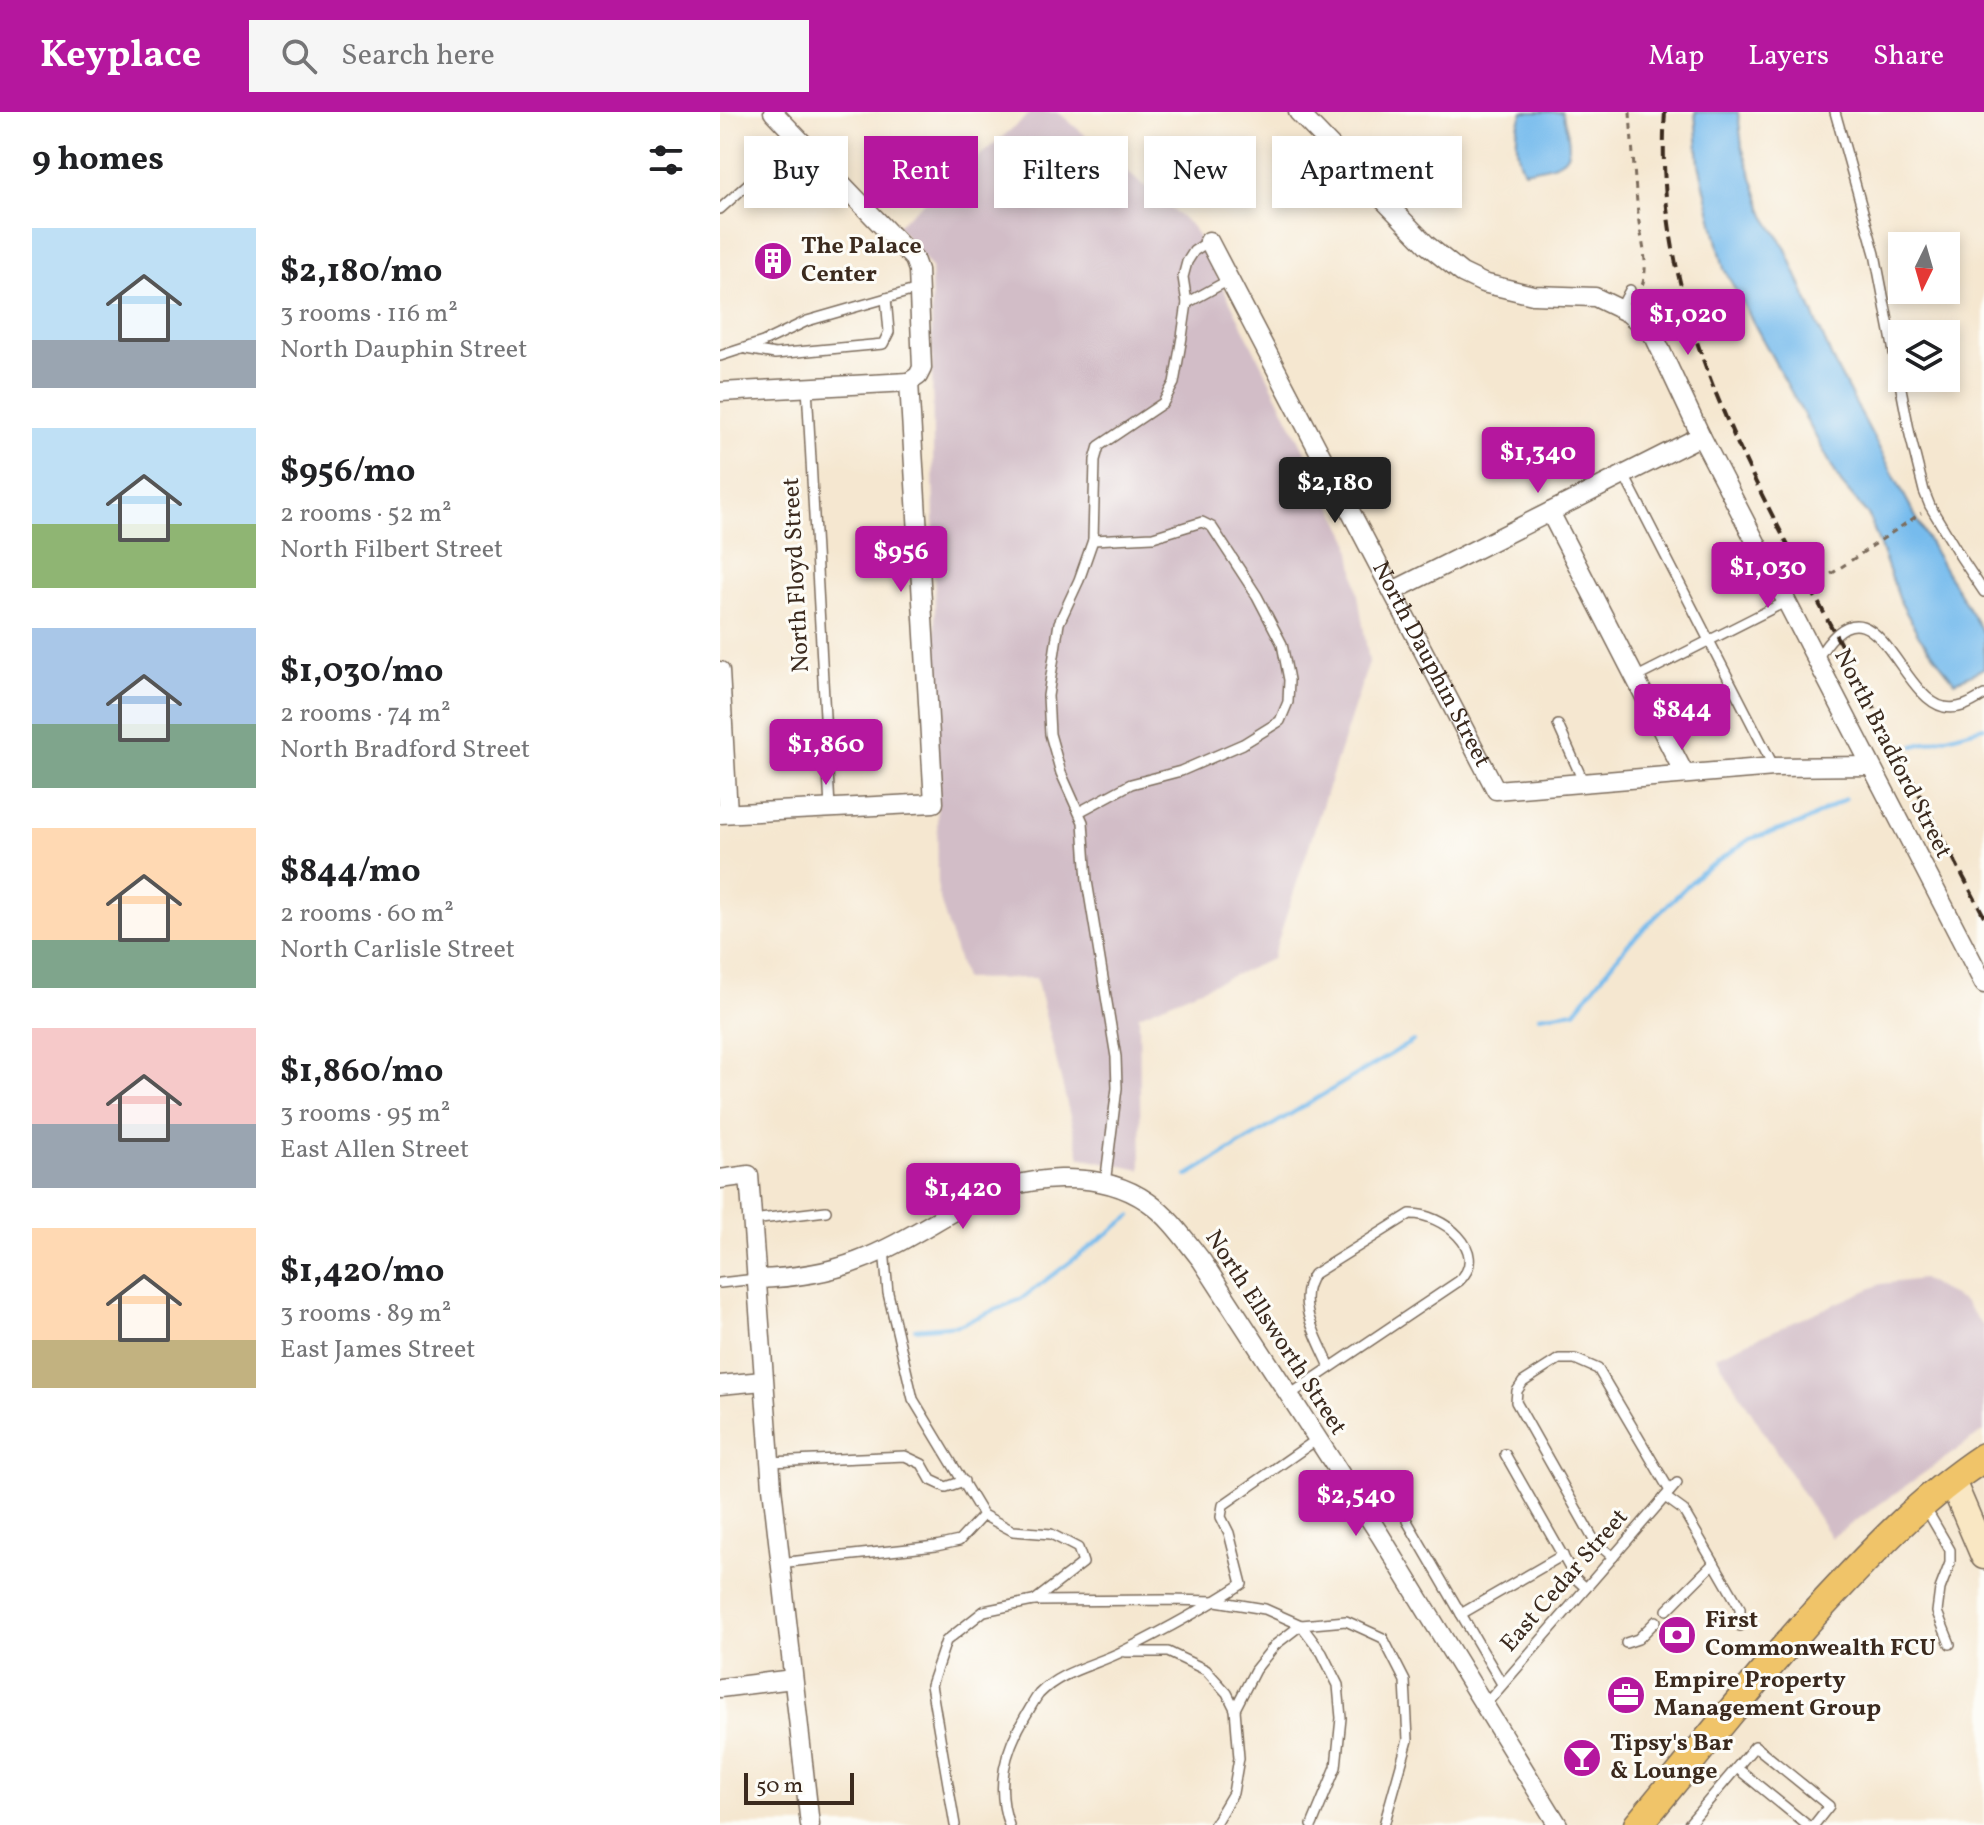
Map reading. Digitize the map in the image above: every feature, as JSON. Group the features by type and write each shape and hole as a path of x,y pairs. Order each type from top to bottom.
{"main road":[{"path":"1638,1825 1786,1645 1876,1546 1923,1504 1984,1457"}],"street":[{"path":"773,112 795,136"},
{"name":"North Bradford Street","path":"1298,112 1427,245 1462,273 1505,289 1533,295 1595,297 1624,311 1648,330 1660,346 1701,436 1984,984"},
{"path":"720,392 909,382 918,376 922,368 918,270 911,256 848,191"},
{"name":"North Dauphin Street","path":"1209,241 1496,790 1583,781"},
{"path":"720,671 724,814 934,803 909,382"},
{"path":"1393,591 1701,436"},
{"path":"1550,512 1684,773"},
{"path":"1583,781 1774,767 1870,766"},
{"path":"720,1179 749,1175 779,1563 810,1825"},
{"name":"North Ellsworth Street","path":"756,1279 796,1277 835,1269 884,1249 996,1191 1020,1184 1080,1180 1124,1190 1151,1204 1202,1261 1380,1535 1558,1825"},
{"path":"720,1385 763,1381"},
{"path":"1952,1481 1984,1556"},
{"path":"720,1688 793,1679"}],"lane":[{"path":"1835,112 1875,254 1924,491 1930,506 1984,592"},
{"path":"720,209 744,187"},
{"path":"1105,1184 1117,1088 1116,1057 1087,881 1083,822 1057,760 1050,734 1048,696 1059,623 1093,540 1095,460 1099,446 1163,403 1174,383 1187,303 1183,277 1194,251 1209,241"},
{"path":"1187,303 1229,280"},
{"path":"720,356 807,321 918,289"},
{"path":"1624,311 1630,290"},
{"path":"743,348 775,354 883,344 889,332 886,298"},
{"name":"North Floyd Street","path":"807,387 830,808"},
{"path":"1624,475 1774,767"},
{"path":"1079,812 1131,784 1181,771 1243,744 1280,721 1288,702 1282,644 1257,596 1212,527 1202,522 1153,537 1093,540"},
{"path":"1635,678 1787,601"},
{"path":"1816,661 1827,644 1842,631 1855,626 1866,627 1878,634 1924,693 1941,706 1966,706 1984,695"},
{"path":"1558,725 1583,781"},
{"path":"752,1220 826,1211"},
{"path":"1288,1396 1466,1274 1468,1253 1466,1244 1458,1235 1433,1217 1422,1213 1410,1214 1314,1274 1307,1283 1306,1307 1330,1367"},
{"path":"884,1249 888,1293 913,1399 983,1515 1013,1531 1051,1534 1078,1548 1083,1563 1033,1601"},
{"path":"720,1283 756,1279"},
{"path":"1613,1557 1595,1542 1516,1402 1517,1391 1523,1382 1559,1359 1575,1359 1598,1369 1740,1608 1740,1626"},
{"path":"1009,1825 1002,1805 1002,1768 1017,1731 1039,1694 1076,1669 1123,1652 1242,1584 1229,1533 1221,1517 1223,1505 1316,1440"},
{"path":"1505,1454 1576,1579 1586,1588"},
{"path":"770,1462 905,1456 922,1464 931,1480 946,1487 964,1481"},
{"name":"East Cedar Street","path":"1484,1706 1671,1491"},
{"path":"1923,1504 1950,1550 1950,1563 1940,1589 1937,1612 1950,1644"},
{"path":"779,1563 959,1541 983,1515"},
{"path":"1407,1521 1502,1684"},
{"path":"1461,1614 1563,1555"},
{"path":"1667,1610 1714,1563"},
{"path":"955,1825 931,1685 946,1641 984,1611 1033,1601 1216,1601 1265,1609 1301,1625 1346,1621 1383,1638 1405,1681 1408,1740 1384,1825"},
{"path":"1626,1643 1638,1639 1656,1621"},
{"path":"1235,1709 1255,1670 1275,1645 1301,1625"},
{"path":"1301,1625 1322,1653 1338,1685 1341,1718 1336,1767 1312,1825"},
{"path":"1123,1652 1168,1652 1206,1670 1227,1693 1235,1709 1239,1758 1233,1793 1214,1825"},
{"path":"1688,1825 1755,1746 1829,1806 1814,1825"},
{"path":"1737,1768 1807,1825"}],"path":[{"path":"1624,311 1646,276 1630,112"},
{"path":"1831,574 1917,515"}],"shaded area":[{"path":"1032,112 1058,112 1086,136 1003,136"},
{"path":"994,144 994,208 1128,208 1128,172 1144,185 1144,208 1171,208 1193,227 1349,540 1369,662 1272,959 1139,1015 1141,1170 1080,1157 1036,978 964,979 938,893 931,267 897,225 917,208 978,208 978,157"},
{"path":"1922,1279 1964,1302 1984,1327 1984,1431 1831,1538 1716,1356 1881,1284"}],"water":[{"path":"1523,112 1562,112 1569,140 1566,156 1552,165 1524,171 1517,142"},
{"path":"1695,112 1738,112 1742,147 1765,216 1785,247 1834,363 1935,553 1984,634 1984,668 1955,682 1919,636 1901,603 1869,516 1841,483 1724,269 1699,164"}],"waterway":[{"path":"1914,746 1984,727"},
{"path":"1539,1016 1575,1011 1627,945 1700,873 1750,839 1802,823 1845,799"},
{"path":"1187,1176 1413,1041"},
{"path":"915,1329 959,1325 1021,1299 1131,1216"}],"railway":[{"path":"1665,112 1665,183 1673,251 1689,317 1711,381 1767,506 1984,916"}],"place":[{"name":"The Palace Center","path":"773,261"},
{"name":"First Commonwealth FCU","path":"1677,1635"},
{"name":"Empire Property Management Group","path":"1626,1695"},
{"name":"Tipsy's Bar & Lounge","path":"1582,1758"}]}
